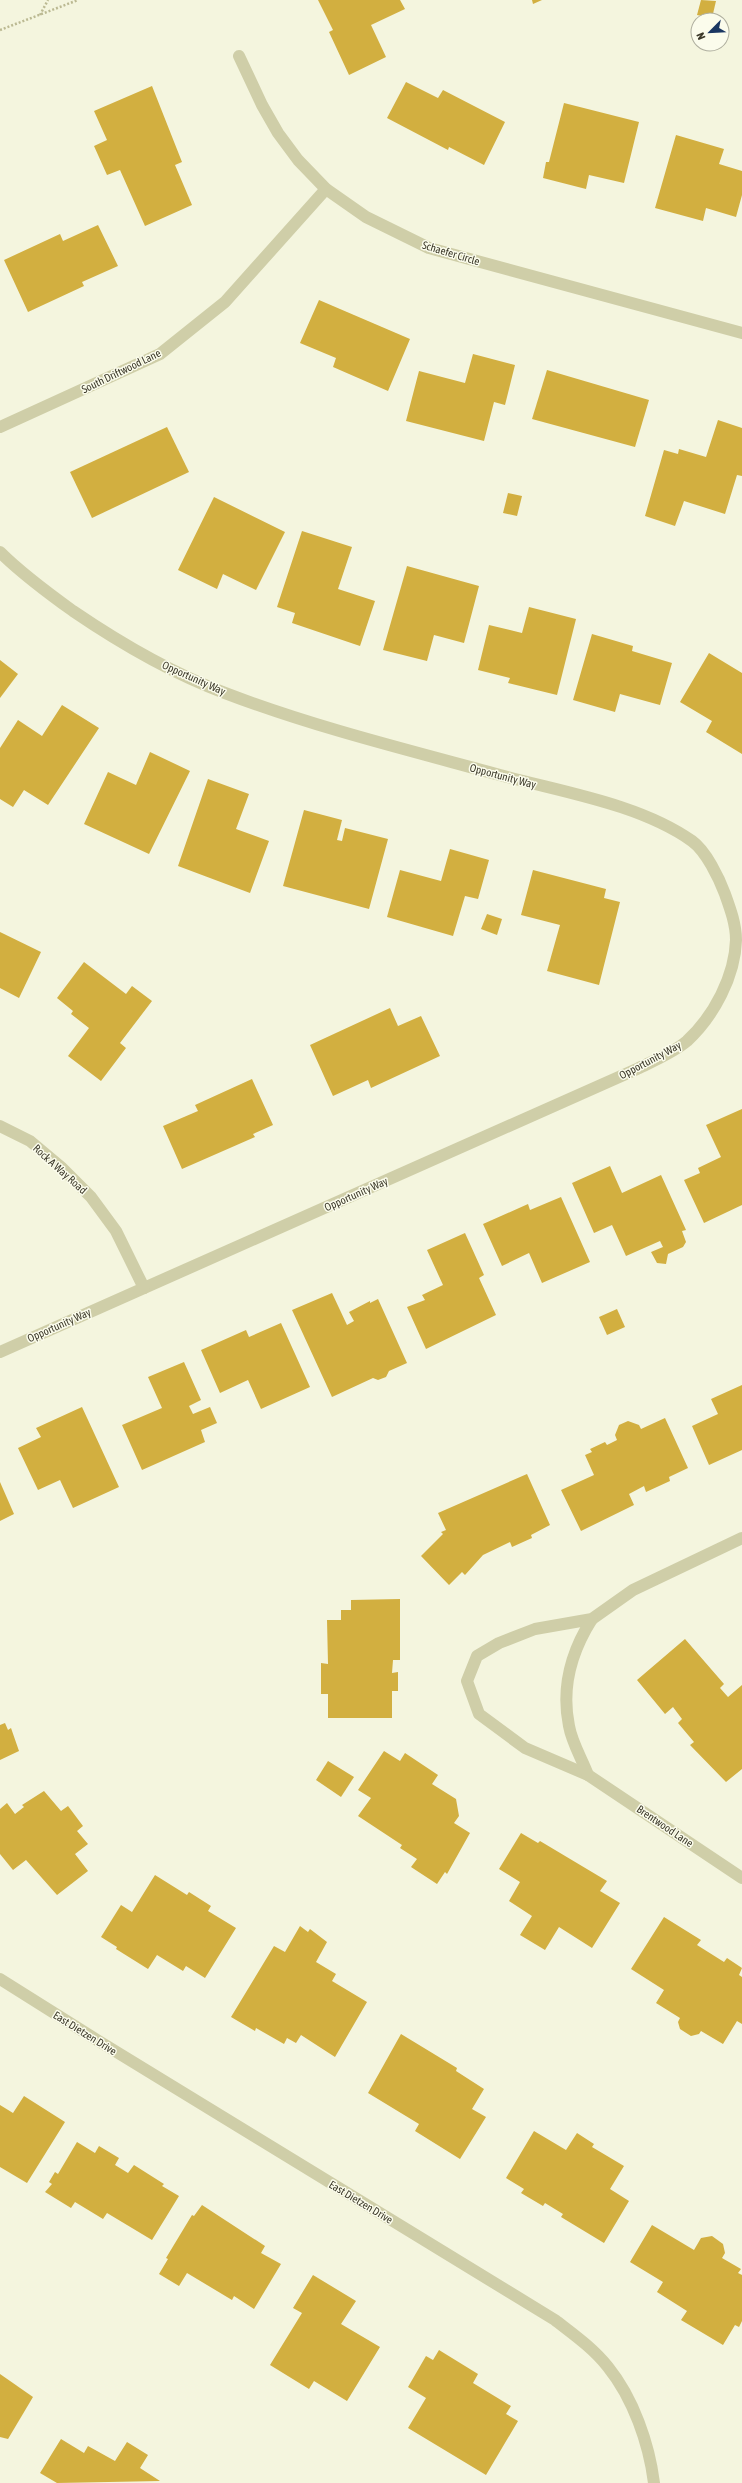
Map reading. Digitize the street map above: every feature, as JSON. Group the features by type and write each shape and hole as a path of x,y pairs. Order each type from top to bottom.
{"street":[{"name":"Schaefer Circle","path":"239,56 262,106 278,134 298,160 326,189 366,217 429,248 742,333"},
{"name":"South Driftwood Lane","path":"0,427 108,379 166,350 225,302 326,189"},
{"name":"Opportunity Way","path":"0,552 54,597 98,628 164,665 225,693 351,734 616,806 661,823 695,843 719,877 731,910 736,938 732,966 720,998 703,1023 686,1042 637,1069 0,1352"},
{"name":"Rock A Way Road","path":"0,1126 30,1141 61,1166 91,1197 116,1231 144,1288"},
{"name":"Brentwood Lane","path":"588,1775 569,1727 565,1694 569,1667 578,1640 592,1619 633,1590 742,1538"},
{"name":"Brentwood Lane","path":"592,1619 535,1629 499,1643 477,1656 467,1682 479,1714 525,1748 588,1775 742,1878"},
{"name":"East Dietzen Drive","path":"0,1979 555,2320 586,2344 608,2367 629,2400 644,2436 654,2483"}],"path":[{"path":"40,15 48,0"},
{"path":"0,30 78,0"}],"building":[{"path":"318,0 400,0 405,9 371,25 386,57 349,75 329,32 333,30"},
{"path":"532,0 542,0 533,4"},
{"path":"701,0 716,1 713,12 698,12"},
{"path":"406,82 438,98 443,90 505,122 484,165 449,147 448,150 387,118"},
{"path":"152,86 182,162 175,165 192,205 145,226 120,170 107,175 94,146 107,140 94,111"},
{"path":"564,103 639,122 624,183 589,175 586,189 543,178 546,162 549,162"},
{"path":"676,135 724,149 719,164 742,171 742,195 736,217 706,208 703,221 655,208"},
{"path":"98,225 118,266 82,282 84,286 28,312 4,260 60,234 63,241"},
{"path":"319,300 410,339 388,391 333,367 336,358 300,343"},
{"path":"473,354 515,365 505,405 494,402 484,441 406,421 419,371 465,383"},
{"path":"547,370 649,400 635,447 532,419"},
{"path":"718,420 742,428 742,476 737,475 725,514 684,501 675,526 645,516 664,450 678,454 679,449 706,457"},
{"path":"167,427 189,472 92,518 70,472"},
{"path":"508,493 522,496 517,516 503,513"},
{"path":"214,497 285,532 256,590 223,574 217,589 178,570"},
{"path":"302,531 352,547 338,589 375,601 360,646 292,623 295,613 277,607"},
{"path":"407,566 479,586 464,643 434,635 427,661 383,650"},
{"path":"529,607 576,619 557,695 508,683 510,678 478,670 489,625 522,633"},
{"path":"592,634 633,646 632,651 672,663 660,705 620,694 615,712 573,700"},
{"path":"709,653 742,673 742,754 706,732 712,721 680,702"},
{"path":"0,660 18,674 0,698"},
{"path":"62,705 99,728 48,805 24,790 13,807 0,799 0,748 18,720 42,736"},
{"path":"150,752 190,771 149,854 84,824 108,772 136,785"},
{"path":"208,779 249,794 236,829 269,841 250,893 178,866"},
{"path":"304,810 342,820 337,840 342,841 345,828 388,839 369,909 283,886"},
{"path":"450,849 489,860 478,899 465,896 453,936 387,917 400,870 441,881"},
{"path":"533,870 606,889 604,898 620,902 599,985 547,971 560,925 521,915"},
{"path":"487,914 502,919 497,935 481,929"},
{"path":"0,932 41,952 19,998 0,988"},
{"path":"84,962 126,994 132,986 152,1001 120,1043 126,1048 101,1081 68,1056 89,1028 71,1014 73,1011 57,998"},
{"path":"390,1008 398,1026 421,1016 440,1056 371,1088 368,1080 333,1096 310,1045"},
{"path":"252,1079 273,1125 253,1134 255,1137 182,1169 163,1126 198,1111 195,1105"},
{"path":"742,1109 742,1205 704,1223 684,1180 700,1173 698,1168 721,1157 706,1125"},
{"path":"610,1166 622,1193 661,1175 686,1230 682,1231 686,1242 683,1247 668,1254 666,1264 657,1263 651,1252 663,1247 660,1241 626,1256 612,1225 594,1233 572,1183"},
{"path":"561,1197 590,1262 542,1283 529,1253 502,1266 483,1224 528,1204 530,1210"},
{"path":"465,1233 484,1275 479,1278 496,1315 426,1349 407,1307 425,1300 422,1295 443,1285 427,1250"},
{"path":"332,1293 347,1325 354,1321 349,1312 370,1301 370,1303 378,1299 407,1363 389,1371 386,1377 378,1380 373,1378 332,1397 292,1310"},
{"path":"617,1309 625,1327 607,1335 599,1317"},
{"path":"281,1323 310,1387 261,1409 248,1380 220,1393 201,1350 246,1330 249,1337"},
{"path":"184,1362 201,1400 189,1406 193,1414 210,1407 217,1423 201,1430 205,1442 142,1470 122,1425 162,1408 148,1377"},
{"path":"742,1385 742,1450 709,1465 692,1426 718,1414 711,1399"},
{"path":"82,1407 119,1487 73,1508 60,1480 38,1490 18,1448 41,1437 36,1428"},
{"path":"665,1418 688,1468 669,1477 670,1481 646,1492 644,1486 629,1494 634,1505 581,1531 561,1490 594,1475 585,1455 592,1452 590,1449 605,1442 607,1445 617,1440 615,1435 619,1425 628,1421 639,1425 641,1429"},
{"path":"527,1474 550,1525 531,1535 532,1538 512,1547 510,1542 483,1555 465,1575 462,1572 449,1585 421,1556 443,1534 441,1532 446,1530 438,1513"},
{"path":"0,1482 14,1514 0,1521"},
{"path":"400,1599 400,1660 393,1660 392,1673 398,1672 398,1691 392,1691 392,1718 328,1718 328,1694 321,1694 321,1663 328,1664 327,1620 341,1620 341,1610 351,1610 351,1600"},
{"path":"685,1639 724,1684 720,1688 728,1697 742,1685 742,1769 726,1782 690,1745 694,1742 678,1723 682,1719 673,1707 665,1714 637,1680"},
{"path":"5,1723 8,1730 11,1728 19,1751 0,1760 0,1725"},
{"path":"384,1751 400,1761 405,1753 438,1775 432,1784 456,1799 459,1816 454,1823 470,1833 447,1874 445,1872 437,1884 411,1867 417,1859 400,1848 402,1845 358,1816 371,1798 358,1790"},
{"path":"328,1761 354,1777 341,1797 316,1780"},
{"path":"44,1791 61,1811 68,1806 83,1826 77,1831 88,1844 75,1854 88,1871 57,1895 26,1860 13,1870 0,1854 0,1809 7,1803 15,1814 24,1807 22,1805"},
{"path":"521,1833 538,1843 540,1841 607,1881 600,1891 620,1903 592,1948 559,1927 545,1950 520,1935 532,1916 509,1901 520,1882 499,1869"},
{"path":"155,1875 187,1895 189,1892 211,1906 208,1911 236,1928 205,1978 186,1966 183,1971 157,1955 148,1969 116,1949 117,1947 101,1937 121,1905 132,1912"},
{"path":"664,1917 701,1940 697,1945 724,1962 727,1958 742,1968 739,1975 742,1977 742,2024 737,2021 723,2044 701,2031 699,2034 691,2036 680,2029 678,2022 680,2018 656,2003 664,1990 631,1969"},
{"path":"300,1926 308,1932 310,1929 327,1942 316,1962 336,1974 332,1981 367,2002 335,2057 301,2035 296,2043 287,2038 284,2044 256,2028 255,2031 231,2017 274,1946 285,1952"},
{"path":"401,2034 457,2068 456,2071 484,2089 472,2109 486,2117 460,2159 415,2131 419,2124 368,2093"},
{"path":"24,2096 65,2122 27,2183 0,2167 0,2105 13,2113"},
{"path":"534,2131 566,2150 577,2133 594,2144 592,2147 624,2166 610,2189 629,2201 604,2243 561,2217 563,2214 545,2203 543,2206 521,2193 524,2189 506,2178"},
{"path":"77,2142 95,2153 99,2146 119,2158 115,2165 128,2173 134,2165 164,2184 162,2186 179,2196 152,2240 107,2213 103,2219 75,2202 71,2208 45,2192 52,2184 49,2182 55,2172 58,2174"},
{"path":"202,2205 265,2246 261,2253 281,2264 254,2309 234,2296 232,2300 187,2273 179,2286 159,2274 168,2259 166,2258 192,2215 194,2216"},
{"path":"652,2225 694,2250 701,2238 712,2236 723,2244 725,2253 722,2258 741,2269 738,2273 742,2275 742,2321 739,2327 735,2325 723,2345 681,2320 687,2311 657,2292 663,2282 630,2262"},
{"path":"313,2275 356,2301 341,2324 380,2347 347,2401 314,2381 309,2389 270,2365 302,2313 293,2308"},
{"path":"439,2350 478,2374 473,2383 511,2406 506,2414 518,2421 486,2475 408,2428 426,2398 408,2387 426,2356 433,2360"},
{"path":"0,2374 33,2397 8,2439 0,2437"},
{"path":"61,2439 84,2453 88,2446 115,2461 127,2442 148,2455 140,2468 160,2481 57,2483 40,2473"}]}
